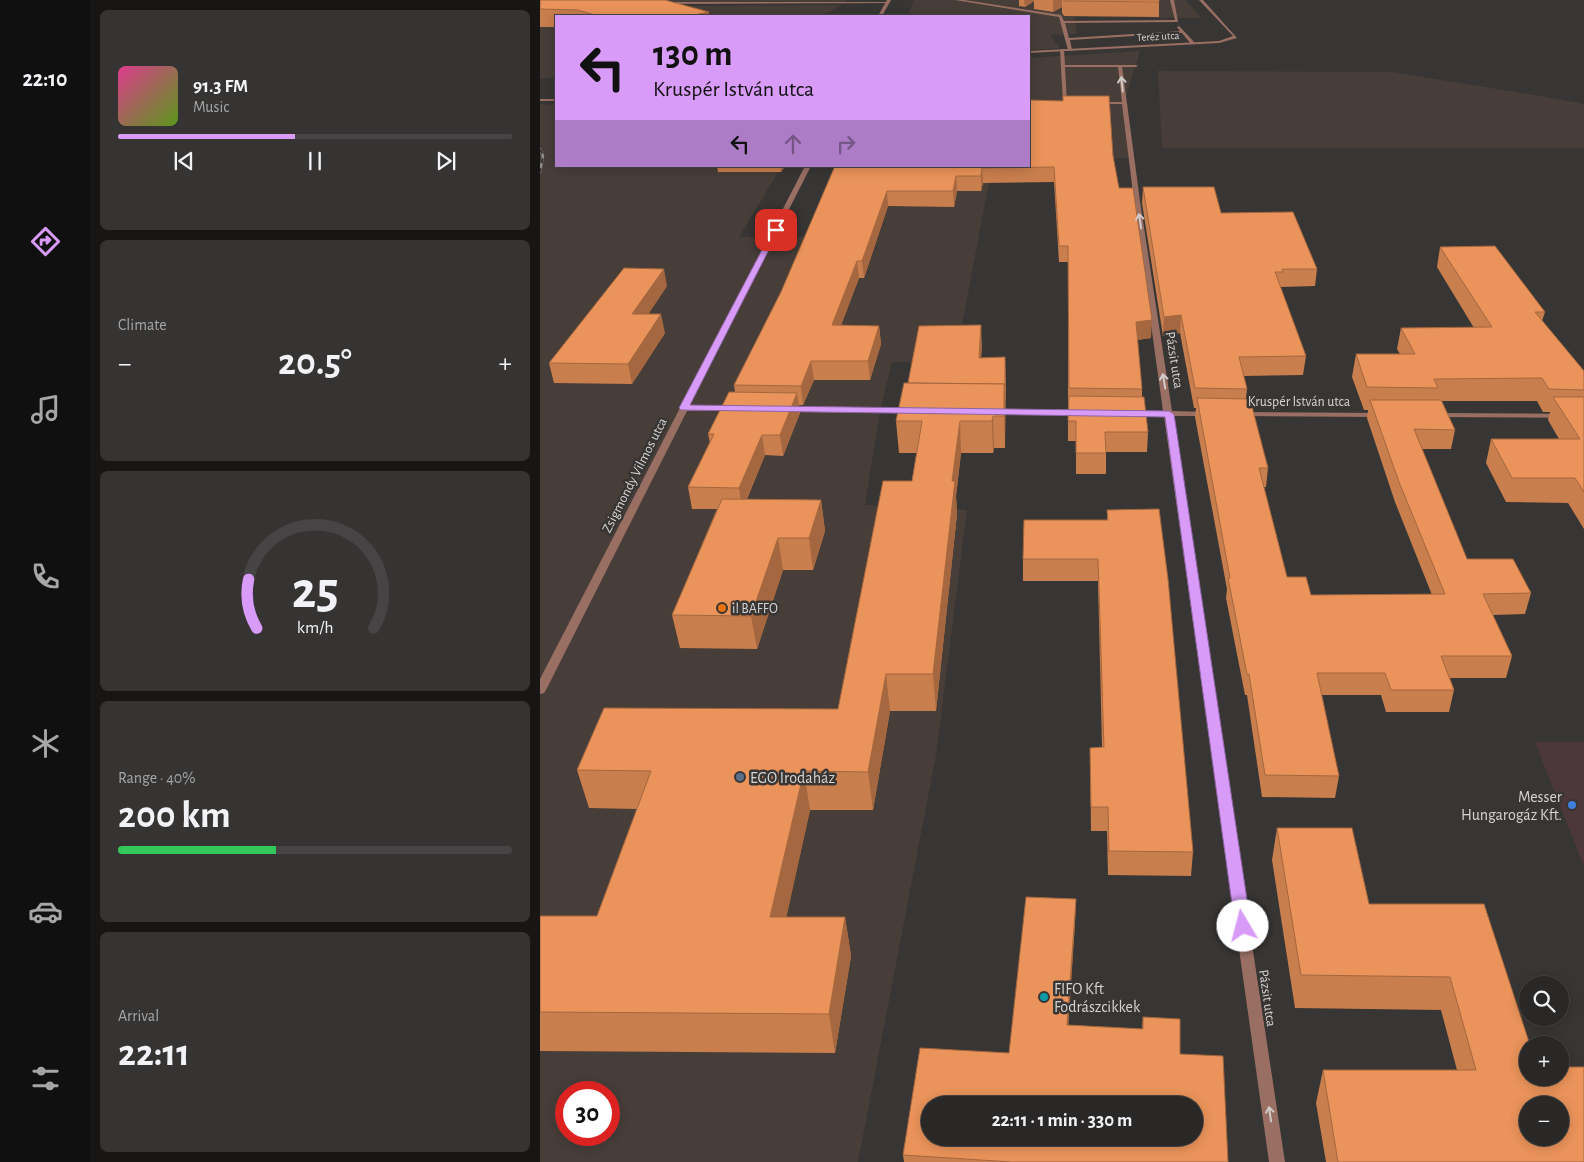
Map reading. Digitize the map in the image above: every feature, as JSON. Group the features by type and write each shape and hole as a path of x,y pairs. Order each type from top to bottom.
{"street":[{"path":"957,0 985,2 1025,11 1060,16 1070,50"},
{"path":"1172,0 1182,32 1193,43"},
{"name":"Teréz utca","path":"1030,52 1219,42 1236,37 1201,0"},
{"path":"652,3 888,1 881,15"},
{"path":"1025,11 1031,7"},
{"path":"1053,15 1060,11"},
{"path":"1062,22 1177,21"},
{"path":"1067,40 1182,32"},
{"path":"1062,50 1065,103"},
{"path":"1062,66 1136,66"},
{"name":"Pázsit utca","path":"1120,66 1277,1162"},
{"path":"540,100 555,100"},
{"path":"1056,103 1074,103"},
{"path":"1094,103 1124,103"},
{"name":"Zsigmondy Vilmos utca","path":"540,690 807,167"},
{"path":"684,408 743,409"},
{"path":"782,410 920,412"},
{"path":"980,412 1090,413"},
{"path":"1119,413 1219,414"},
{"name":"Kruspér István utca","path":"1228,414 1386,415"},
{"path":"1426,415 1584,416"}],"shaded area":[{"path":"540,0 846,0 845,2 540,2"},
{"path":"914,0 1185,0 1202,18 1075,17 1077,34 1050,35 1060,48 1030,50 1030,15 908,15"},
{"path":"842,5 824,15 555,15 555,77 540,79 540,7"},
{"path":"1140,51 1124,103 1133,158 1030,159 1030,58"},
{"path":"1158,71 1392,72 1546,97 1584,104 1584,148 1162,148"},
{"path":"540,104 555,105 555,167 781,167 739,237 809,237 841,167 992,167 955,362 892,362 880,411 865,505 967,510 936,755 858,1162 540,1162"},
{"name":"Messer Hungarogáz Kft.","path":"1535,742 1584,742 1584,867"}],"building":[{"path":"540,0 665,0 709,12 694,15 595,15 577,10 540,9"},
{"path":"1159,0 1159,2 1064,1"},
{"path":"1063,96 1109,96 1113,156 1119,188 1133,188 1152,320 1136,322 1142,389 1069,388 1068,246 1059,246 1054,167 982,168 981,176 956,176 953,191 887,191 862,261 857,261 832,325 879,326 868,361 811,361 801,386 734,385 781,292 835,167 1030,167 1030,100 1063,101"},
{"path":"1143,187 1214,187 1221,213 1293,212 1317,269 1282,269 1283,272 1275,272 1306,356 1239,357 1247,389 1195,388 1181,315 1164,317"},
{"path":"1495,246 1545,312 1535,312 1584,371 1584,390 1549,389 1542,378 1434,379 1438,388 1367,387 1356,354 1415,354 1401,328 1492,327 1440,247"},
{"path":"624,268 664,269 632,314 661,314 628,364 549,363"},
{"path":"981,325 979,358 1005,357 1005,387 1004,384 908,383 919,326"},
{"path":"904,383 1004,384 1004,416 993,416 992,421 960,421 952,481 955,481 933,674 886,674 868,772 804,771 770,917 845,917 829,1014 540,1012 540,916 597,916 651,771 577,770 604,708 838,709 883,481 912,481 922,421 896,421"},
{"path":"729,392 797,393 780,435 762,435 739,488 688,487 714,434 708,434"},
{"path":"1069,396 1144,397 1148,432 1105,432 1106,453 1076,453 1076,421 1068,421"},
{"path":"1553,397 1584,397 1584,492 1575,478 1512,478 1491,439 1580,439"},
{"path":"1197,398 1250,399 1268,468 1259,468 1287,577 1306,577 1311,595 1445,594 1399,482 1370,400 1441,400 1455,430 1414,429 1467,559 1513,559 1531,593 1483,594 1512,656 1441,656 1454,690 1391,690 1385,673 1317,673 1339,776 1265,775 1249,674 1247,674 1228,578 1230,578"},
{"path":"722,499 821,500 809,538 778,538 751,616 672,615"},
{"path":"1159,509 1168,579 1193,852 1109,851 1108,807 1091,807 1090,748 1104,747 1098,559 1023,559 1024,520 1108,520 1107,510"},
{"path":"1277,828 1352,828 1369,904 1484,904 1519,1011 1519,1026 1524,1026 1527,1036 1519,1036 1519,1086 1569,1086 1569,1067 1584,1067 1584,1162 1338,1162 1323,1070 1476,1070 1450,977 1301,975"},
{"path":"1026,897 1076,899 1067,1025 1143,1029 1143,1017 1180,1019 1180,1054 1223,1056 1228,1162 1012,1162 903,1155 920,1048 1009,1053"}],"railway":[{"path":"540,149 543,156 540,172"}],"place":[{"name":"il BAFFO","path":"722,608"},
{"name":"EGO Irodaház","path":"740,777"},
{"name":"Messer Hungarogáz Kft.","path":"1572,805"},
{"name":"FIFO Kft Fodrászcikkek","path":"1044,997"}],"route":[{"path":"776,230 684,408 1169,414 1243,926"}]}
